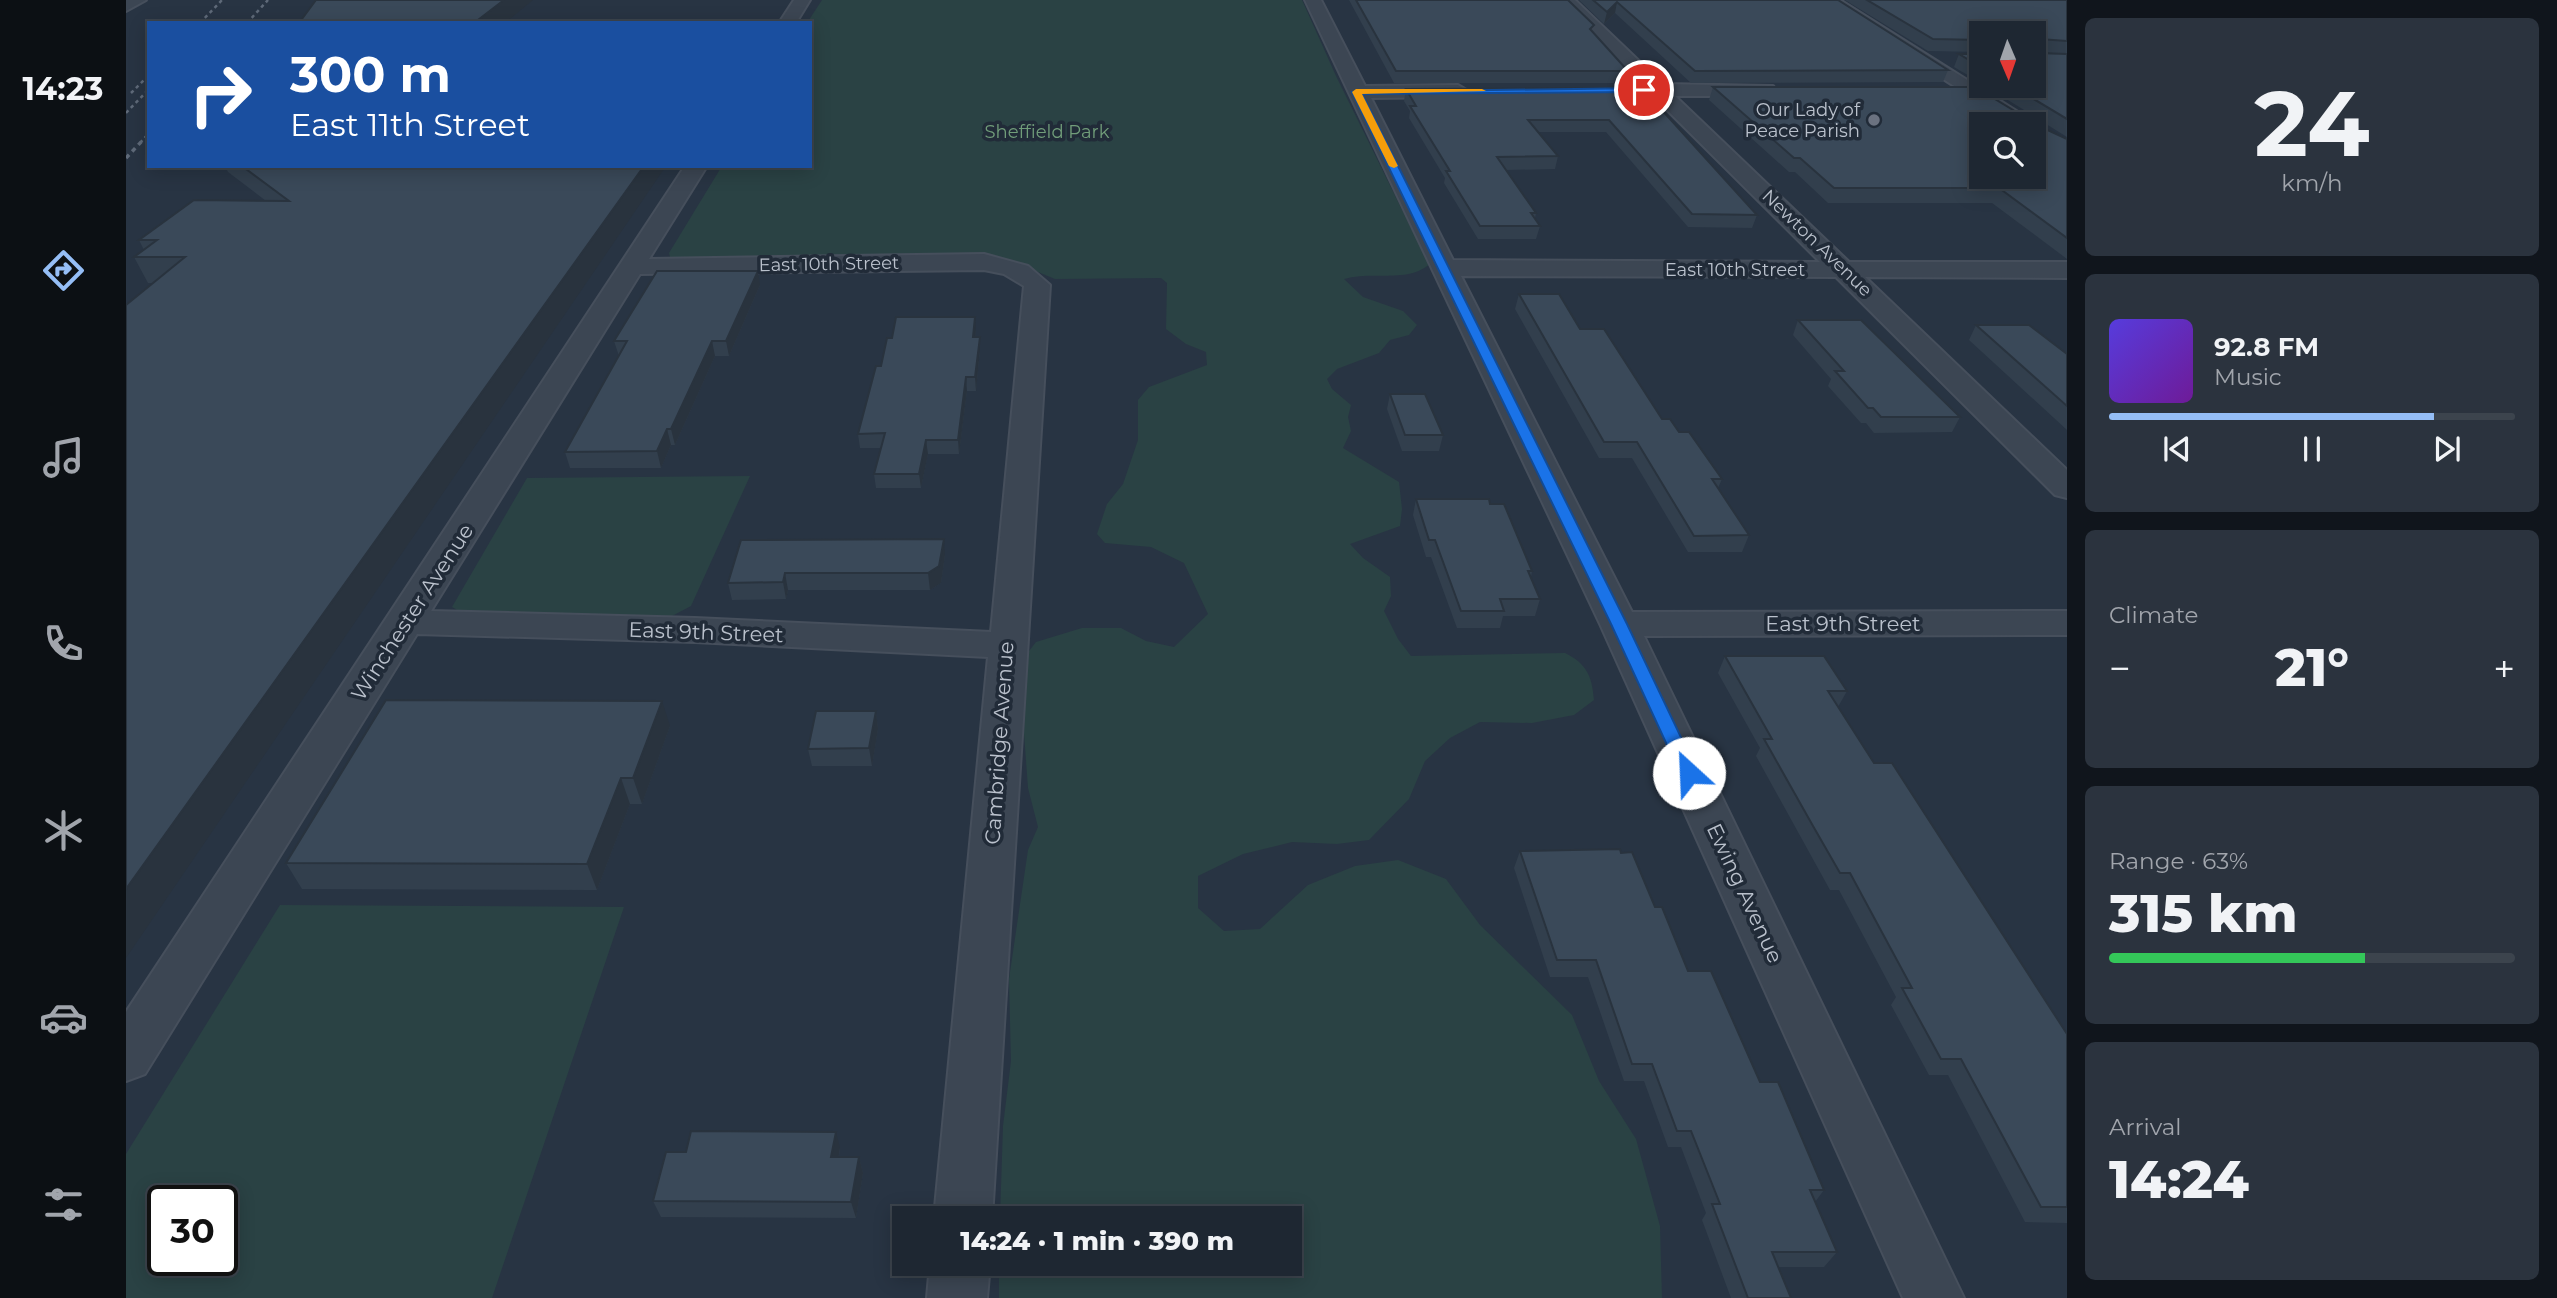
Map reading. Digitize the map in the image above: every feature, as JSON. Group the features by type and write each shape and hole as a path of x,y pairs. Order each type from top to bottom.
{"street":[{"path":"126,6 138,0"},
{"path":"789,21 802,0"},
{"name":"Ewing Avenue","path":"1313,0 1619,624 1934,1298"},
{"name":"Newton Avenue","path":"1566,0 2067,488"},
{"path":"1829,0 1969,87"},
{"path":"1922,59 1954,59"},
{"path":"1630,90 1787,90"},
{"path":"1356,92 1480,91"},
{"path":"1936,91 1969,91"},
{"path":"1986,98 2008,112"},
{"name":"Winchester Avenue","path":"126,1057 695,168"},
{"name":"East 10th Street","path":"631,267 984,262 1007,265 1026,272"},
{"name":"East 10th Street","path":"1444,268 2067,270"},
{"name":"Cambridge Avenue","path":"964,1206 1006,645 1037,285 1026,272"},
{"name":"East 9th Street","path":"406,622 695,630 1006,645"},
{"name":"East 9th Street","path":"1619,624 2067,623"},
{"path":"957,1298 959,1276"}],"green space":[{"name":"Sheffield Park","path":"822,0 1302,0 1336,76 1414,234 1426,237 1433,261 1414,273 1344,279 1363,297 1403,311 1417,325 1409,335 1390,340 1379,353 1337,369 1327,379 1332,389 1351,405 1348,417 1351,431 1343,448 1399,482 1402,509 1400,526 1350,544 1363,558 1390,577 1391,596 1384,611 1398,639 1411,656 1565,653 1579,662 1587,672 1594,700 1574,715 1532,723 1480,722 1450,738 1425,761 1409,799 1369,840 1337,844 1292,842 1243,854 1198,876 1198,908 1224,931 1260,929 1308,885 1355,866 1398,860 1446,879 1480,925 1572,1015 1599,1081 1636,1139 1660,1226 1662,1298 999,1298 999,1276 1302,1276 1302,1206 1000,1206 1003,1126 1011,1061 1009,979 1028,850 1038,827 1028,788 1024,733 1026,655 1036,642 1082,628 1121,628 1146,641 1174,647 1208,614 1184,563 1151,547 1105,543 1097,534 1107,504 1123,484 1138,440 1138,400 1149,387 1207,365 1206,352 1186,344 1166,329 1167,283 1161,278 1055,279 1021,265 678,261 670,257 669,253 721,168 812,168 812,21 808,21"},
{"path":"750,476 691,606 672,616 646,620 461,612 452,607 527,478"},
{"path":"280,905 624,907 492,1298 126,1298 126,1154"}],"building":[{"path":"316,0 504,0 477,21 300,21"},
{"path":"1356,0 1568,0 1594,25 1590,29 1628,71 1396,71"},
{"path":"1593,0 1838,0 1948,70 1695,71 1617,2 1607,12"},
{"path":"1867,0 2067,0 2067,41 2046,39 2046,21 1969,21 1969,40 1933,39"},
{"path":"2046,53 2067,54 2067,119 2032,98 2046,98"},
{"path":"1713,87 1969,87 1969,98 1993,98 2016,112 1969,112 1969,188 1834,188 1800,158 1794,158"},
{"path":"1642,88 1757,215 1692,214 1609,120 1528,120 1558,156 1497,157 1536,213 1531,213 1540,226 1480,226 1410,106 1416,106 1406,89"},
{"path":"2046,129 2067,139 2067,238 2000,189 2046,189"},
{"path":"245,168 643,168 126,889 126,305 185,257 134,257 157,240 139,240 194,200 289,201"},
{"path":"657,271 758,271 726,341 712,341 671,429 667,429 657,451 565,452 627,341 614,341"},
{"path":"1519,294 1559,294 1580,329 1604,329 1662,419 1670,419 1679,432 1689,432 1722,479 1712,479 1749,535 1694,536 1637,442 1604,442"},
{"path":"896,317 975,317 973,337 980,337 975,377 966,377 958,440 926,440 919,474 874,474 885,433 858,434 876,366 881,366 887,338 892,338"},
{"path":"1798,320 1861,320 1960,417 1881,417 1873,408 1868,408 1835,371 1844,371"},
{"path":"1976,325 2029,325 2067,354 2067,406"},
{"path":"1390,394 1425,394 1443,435 1405,435"},
{"path":"1416,499 1489,499 1490,504 1504,504 1532,571 1528,571 1540,599 1500,599 1504,611 1461,611 1435,540 1429,540"},
{"path":"944,539 939,566 928,573 785,573 783,582 728,583 741,540"},
{"path":"1725,656 1824,656 1847,691 1828,691 1874,763 1892,763 2067,1034 2067,1207 2041,1207 1961,1059 1941,1059 1902,988 1912,988 1850,873 1840,873 1813,826 1764,739 1772,739"},
{"path":"386,700 662,701 633,778 621,778 587,864 286,863"},
{"path":"816,711 876,711 869,748 808,749"},
{"path":"1620,849 1621,853 1632,852 1655,907 1662,907 1688,971 1711,971 1760,1082 1778,1082 1824,1190 1810,1190 1837,1252 1772,1252 1791,1298 1748,1298 1712,1204 1720,1204 1691,1131 1677,1131 1652,1064 1632,1064 1596,960 1557,960 1520,851"},
{"path":"691,1131 836,1132 831,1157 859,1157 851,1202 653,1201 666,1152 686,1152"}],"railway":[{"path":"202,21 222,0"},
{"path":"249,21 268,0"},
{"path":"131,93 147,77"},
{"path":"126,113 147,91"},
{"path":"140,143 147,135"},
{"path":"126,158 142,141"}],"slow traffic":[{"path":"1394,166 1356,92 1482,91"}],"place":[{"name":"Our Lady of Peace Parish","path":"1874,120"}],"route":[{"path":"1644,90 1356,92 1619,624 1689,773"}]}
